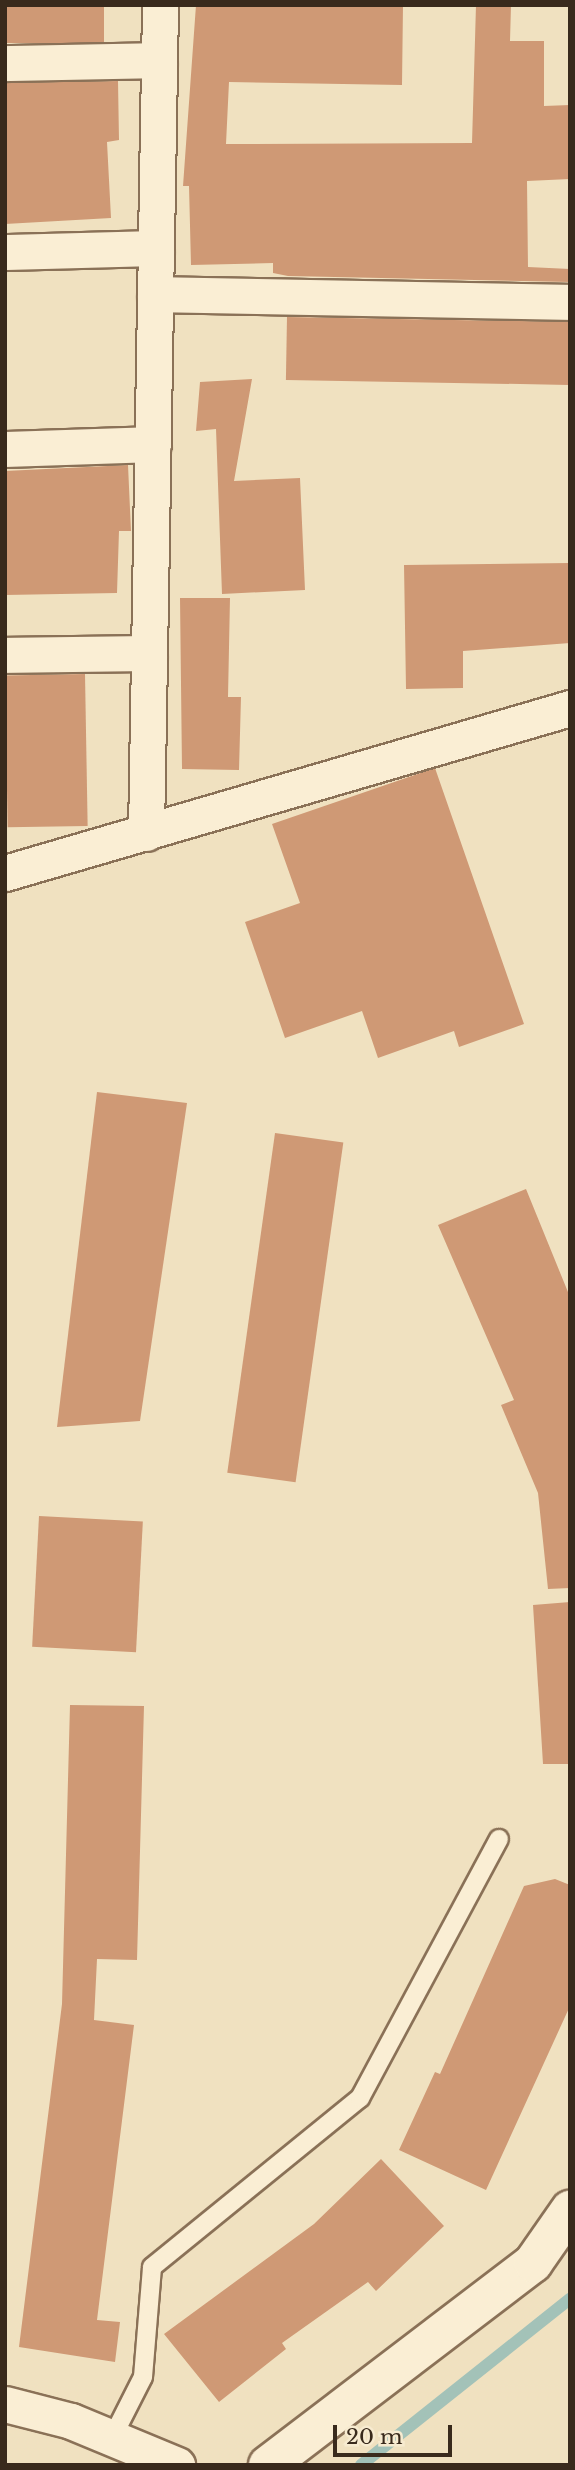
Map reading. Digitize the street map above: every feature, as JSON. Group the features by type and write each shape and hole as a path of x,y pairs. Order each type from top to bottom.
{"street":[{"path":"146,833 160,5"},
{"path":"5,63 159,60"},
{"path":"5,252 156,248"},
{"path":"155,294 570,302"},
{"path":"5,449 153,444"},
{"path":"5,655 149,653"},
{"path":"5,873 570,708"},
{"path":"268,2465 533,2263 570,2210"},
{"path":"5,2404 112,2438 177,2465"}],"lane":[{"path":"112,2438 143,2377 152,2267 360,2098 499,1839"}],"building":[{"path":"5,5 104,5 104,43 5,43"},
{"path":"196,5 403,5 402,85 229,82 226,144 472,143 476,5 511,5 510,41 544,41 544,106 570,105 570,179 527,181 528,267 570,269 570,282 288,276 273,273 273,263 191,265 189,186 183,186"},
{"path":"118,81 119,140 107,142 111,218 5,224 5,83"},
{"path":"287,317 570,322 569,385 286,380"},
{"path":"252,379 234,481 300,478 305,590 222,594 216,429 196,431 200,382"},
{"path":"128,465 131,531 119,531 117,593 5,595 5,471"},
{"path":"570,563 570,643 463,651 463,688 406,689 404,565"},
{"path":"180,598 230,598 228,697 241,697 239,770 182,769"},
{"path":"85,674 88,826 8,827 5,675"},
{"path":"435,768 524,1024 459,1047 454,1031 378,1058 362,1011 285,1038 245,922 300,903 272,824"},
{"path":"97,1092 187,1103 140,1421 57,1427"},
{"path":"275,1133 343,1143 296,1482 227,1473"},
{"path":"526,1189 570,1297 570,1588 548,1589 538,1493 501,1405 514,1400 438,1225"},
{"path":"39,1516 143,1521 136,1652 32,1647"},
{"path":"570,1602 570,1764 543,1764 533,1605"},
{"path":"70,1705 144,1706 137,1960 97,1959 94,2020 134,2025 97,2320 120,2322 115,2362 19,2347 62,2004"},
{"path":"555,1879 570,1885 570,2006 486,2190 399,2150 435,2072 440,2074 524,1886"},
{"path":"381,2159 444,2226 376,2291 368,2282 282,2343 286,2349 219,2402 164,2334 314,2224"}],"waterway":[{"path":"361,2465 570,2299"}]}
